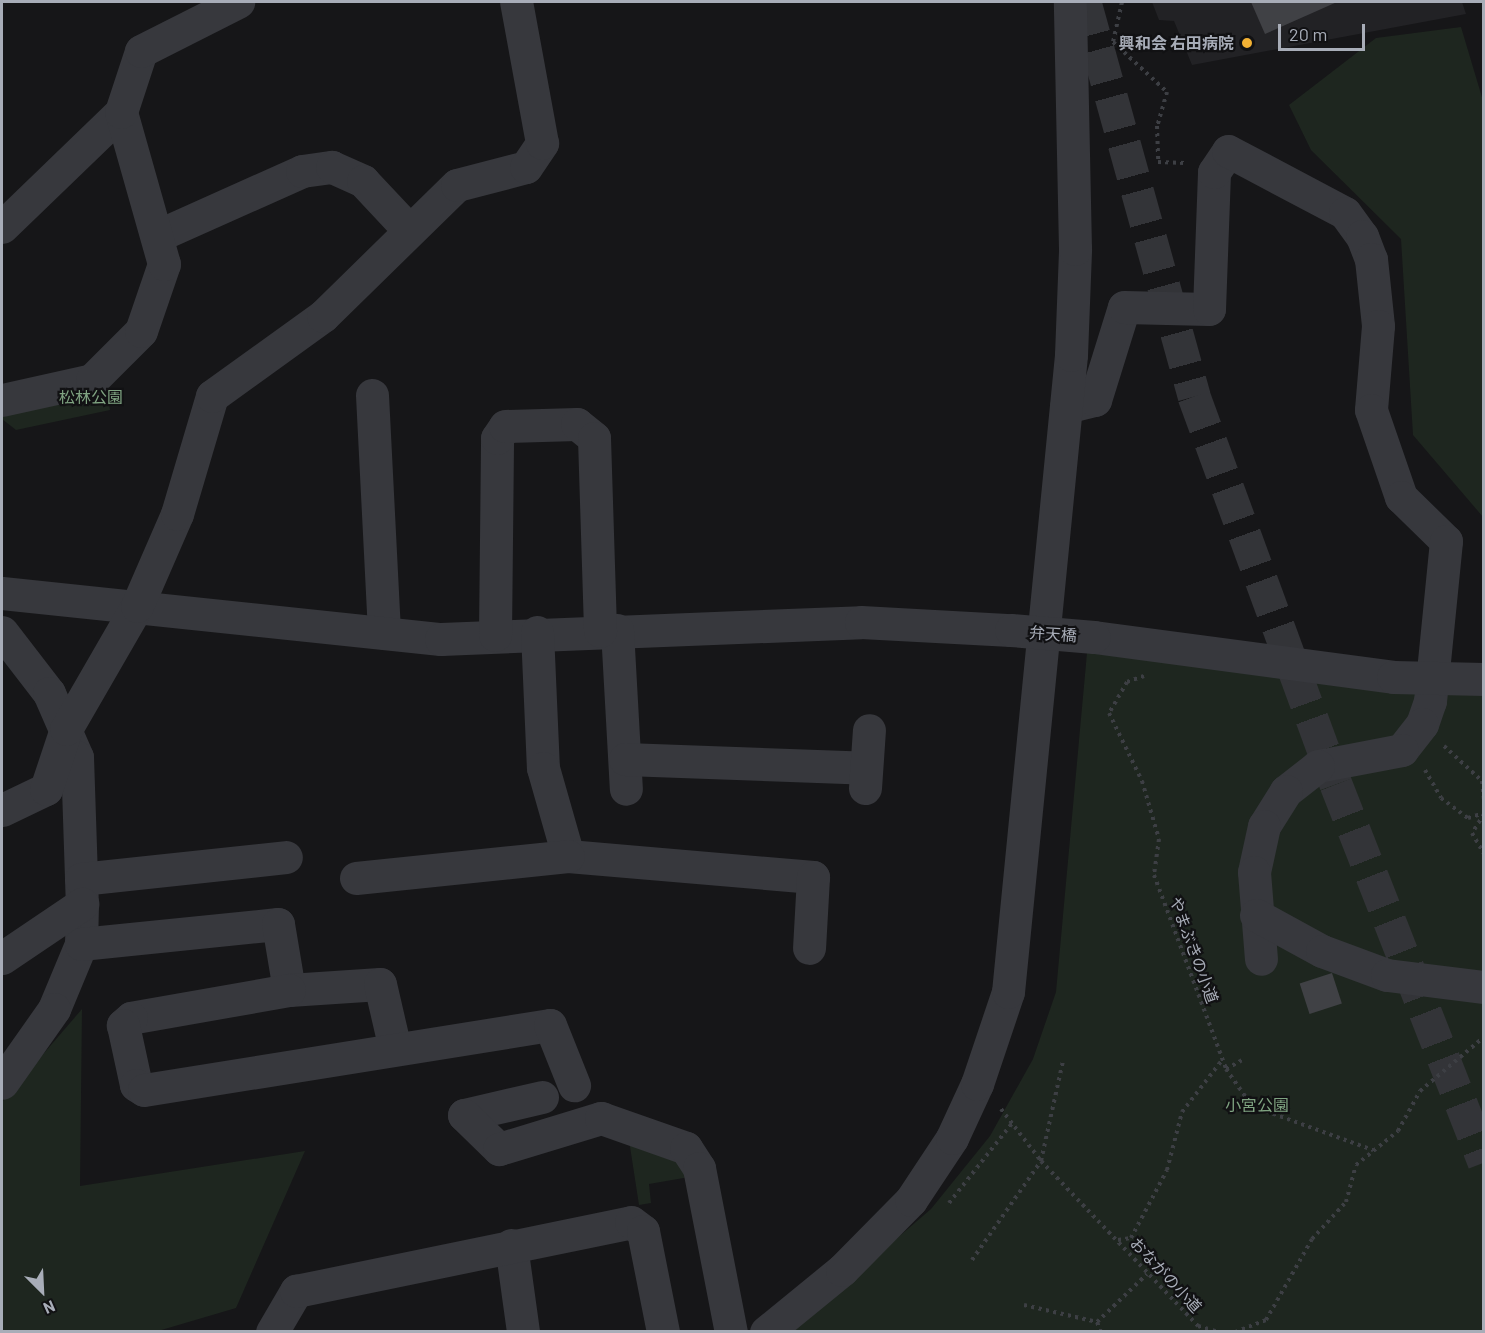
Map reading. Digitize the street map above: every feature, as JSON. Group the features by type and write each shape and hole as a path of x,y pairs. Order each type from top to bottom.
{"street":[{"path":"2,227 121,112 141,51 238,2"},
{"path":"2,810 46,789 66,729 137,606 177,514 212,396 323,316 457,185 526,167 542,144 516,2"},
{"path":"766,1332 842,1270 910,1200 952,1138 977,1084 1008,992 1066,407 1075,249 1070,2"},
{"path":"2,400 92,380 141,331 164,264 158,236 121,112"},
{"path":"1066,407 1095,400 1124,307 1209,309 1214,172 1228,151 1345,213 1371,259 1378,326 1371,410 1401,497 1446,541 1429,690 1422,724 1402,750 1318,766 1286,791 1264,826 1254,872 1261,959"},
{"path":"158,236 302,171 332,166 363,182 409,230"},
{"path":"372,395 384,633"},
{"path":"495,635 497,438 505,426 577,424 594,438 608,630 626,774 865,779 869,730"},
{"name":"弁天橋","path":"2,593 441,639 537,632 861,622 1011,630 1094,637 1429,690 1484,679"},
{"path":"537,632 543,768 568,856"},
{"path":"2,1083 54,1009 81,945 76,757 49,693 4,641"},
{"path":"356,878 568,856 813,877 809,948"},
{"path":"2,958 81,891 286,857"},
{"path":"1256,915 1322,951 1387,975 1484,987"},
{"path":"81,945 278,924 289,990"},
{"path":"395,1049 380,984 289,990 131,1018 123,1025 136,1085 144,1090 550,1024 574,1085"},
{"path":"542,1097 464,1115 499,1149 601,1118 686,1148 699,1168 731,1332"},
{"path":"272,1332 296,1291 631,1222 644,1231 663,1332"},
{"path":"511,1245 523,1332"}],"path":[{"path":"1122,2 1113,42 1167,92 1157,126 1158,162 1219,165"},
{"name":"やまぶきの小道","path":"1153,672 1127,682 1108,713 1142,781 1159,839 1154,875 1222,1060"},
{"path":"1429,690 1435,731 1445,749 1482,781 1484,800"},
{"path":"1402,750 1425,769 1441,798 1468,818 1484,813"},
{"path":"1484,813 1472,833 1484,854"},
{"path":"1235,1332 1266,1320 1312,1239 1346,1202 1356,1165 1398,1131 1420,1091 1484,1037"},
{"path":"1118,1240 1131,1238 1167,1170 1182,1112 1222,1060 1252,1106 1372,1150"},
{"path":"1226,1069 1242,1060"},
{"path":"972,1260 1041,1161 1063,1061"},
{"name":"おながの小道","path":"977,1084 1041,1161 1118,1240 1147,1274 1198,1326 1219,1332"},
{"path":"1097,1322 1147,1274"},
{"path":"1024,1305 1097,1322"},
{"path":"1097,1322 1101,1332"}],"shaded area":[{"name":"興和会 右田病院","path":"1152,2 1462,2 1466,14 1192,65 1174,21 1159,20"}],"green space":[{"path":"1461,27 1484,104 1483,517 1413,435 1401,239 1311,150 1289,105 1376,38"},
{"name":"松林公園","path":"103,370 110,410 16,430 2,419 2,400"},
{"name":"小宮公園","path":"1087,653 1483,690 1483,1331 788,1332 931,1209 990,1136 1033,1059 1056,992"},
{"path":"82,1009 80,1186 305,1151 236,1308 158,1331 2,1332 2,1102"},
{"path":"627,1127 701,1175 649,1184 651,1203 639,1205"}],"building":[{"path":"1251,2 1337,2 1265,34"},
{"path":"1332,973 1342,1003 1310,1014 1300,984"}],"tunnel":[{"path":"1085,2 1194,396 1336,784 1484,1162"}],"place":[{"name":"興和会 右田病院","path":"1247,43"}]}
